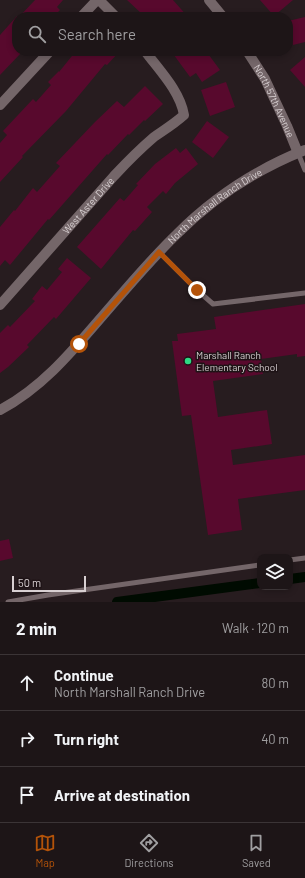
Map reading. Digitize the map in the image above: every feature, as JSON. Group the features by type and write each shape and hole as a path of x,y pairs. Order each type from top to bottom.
{"street":[{"path":"86,12 98,0 111,12"},
{"path":"209,0 219,12"},
{"path":"0,105 45,56"},
{"name":"West Aster Drive","path":"0,305 114,176 149,142 174,124 184,114 182,105 174,90 149,56"},
{"name":"North 57th Avenue","path":"250,56 265,80 301,151"},
{"name":"North Marshall Ranch Drive","path":"0,410 12,404 31,390 64,360 159,252 186,225 221,196 260,172 301,151"}],"lane":[{"path":"301,151 305,170"},
{"path":"159,252 213,304 305,293"},
{"path":"293,560 305,558"},
{"path":"8,602 257,564"}],"building":[{"path":"35,0 63,0 57,7 60,10 58,12 24,12"},
{"path":"127,0 173,0 184,12 143,12 140,12"},
{"path":"260,0 293,0 279,12 270,12"},
{"path":"305,17 305,42 293,45 293,20"},
{"path":"12,22 12,56 18,56 0,75 0,35"},
{"path":"72,56 115,56 107,65 105,64 66,111 22,156 23,157 0,182 0,143 7,135 3,131 33,99 36,102 51,85 48,82 59,72"},
{"path":"175,56 210,56 220,70 202,82 196,73 190,77"},
{"path":"305,57 305,87 290,70"},
{"path":"226,82 235,107 210,116 201,90"},
{"path":"145,86 163,104 129,135 128,134 108,155 107,154 49,220 48,219 10,265 5,260 0,266 0,227 33,188 37,192 60,166 56,163 95,122 117,101 124,107"},
{"path":"207,121 229,137 213,158 192,142"},
{"path":"176,148 180,153 186,148 198,164 175,183 166,194 163,191 147,207 152,212 135,231 133,230 101,269 77,247 120,198 124,201 138,185 136,184 155,164"},
{"path":"67,258 91,278 56,319 54,317 27,345 29,347 0,373 0,333 8,325 10,327 35,301 32,299 42,286 47,290 62,272 58,269"},
{"path":"305,304 305,356 297,357 297,354 261,359 263,374 213,381 218,417 267,410 272,444 231,450 233,465 305,455 305,490 238,499 242,530 208,535 191,415 182,416 172,341 178,341 177,334 216,329 214,317"},
{"path":"9,539 13,558 0,561 0,541"}],"waterway":[{"path":"293,579 305,577"},
{"path":"117,602 257,583"}],"place":[{"name":"Marshall Ranch Elementary School","path":"188,361"}],"route":[{"path":"79,344 159,252 197,290"}]}
